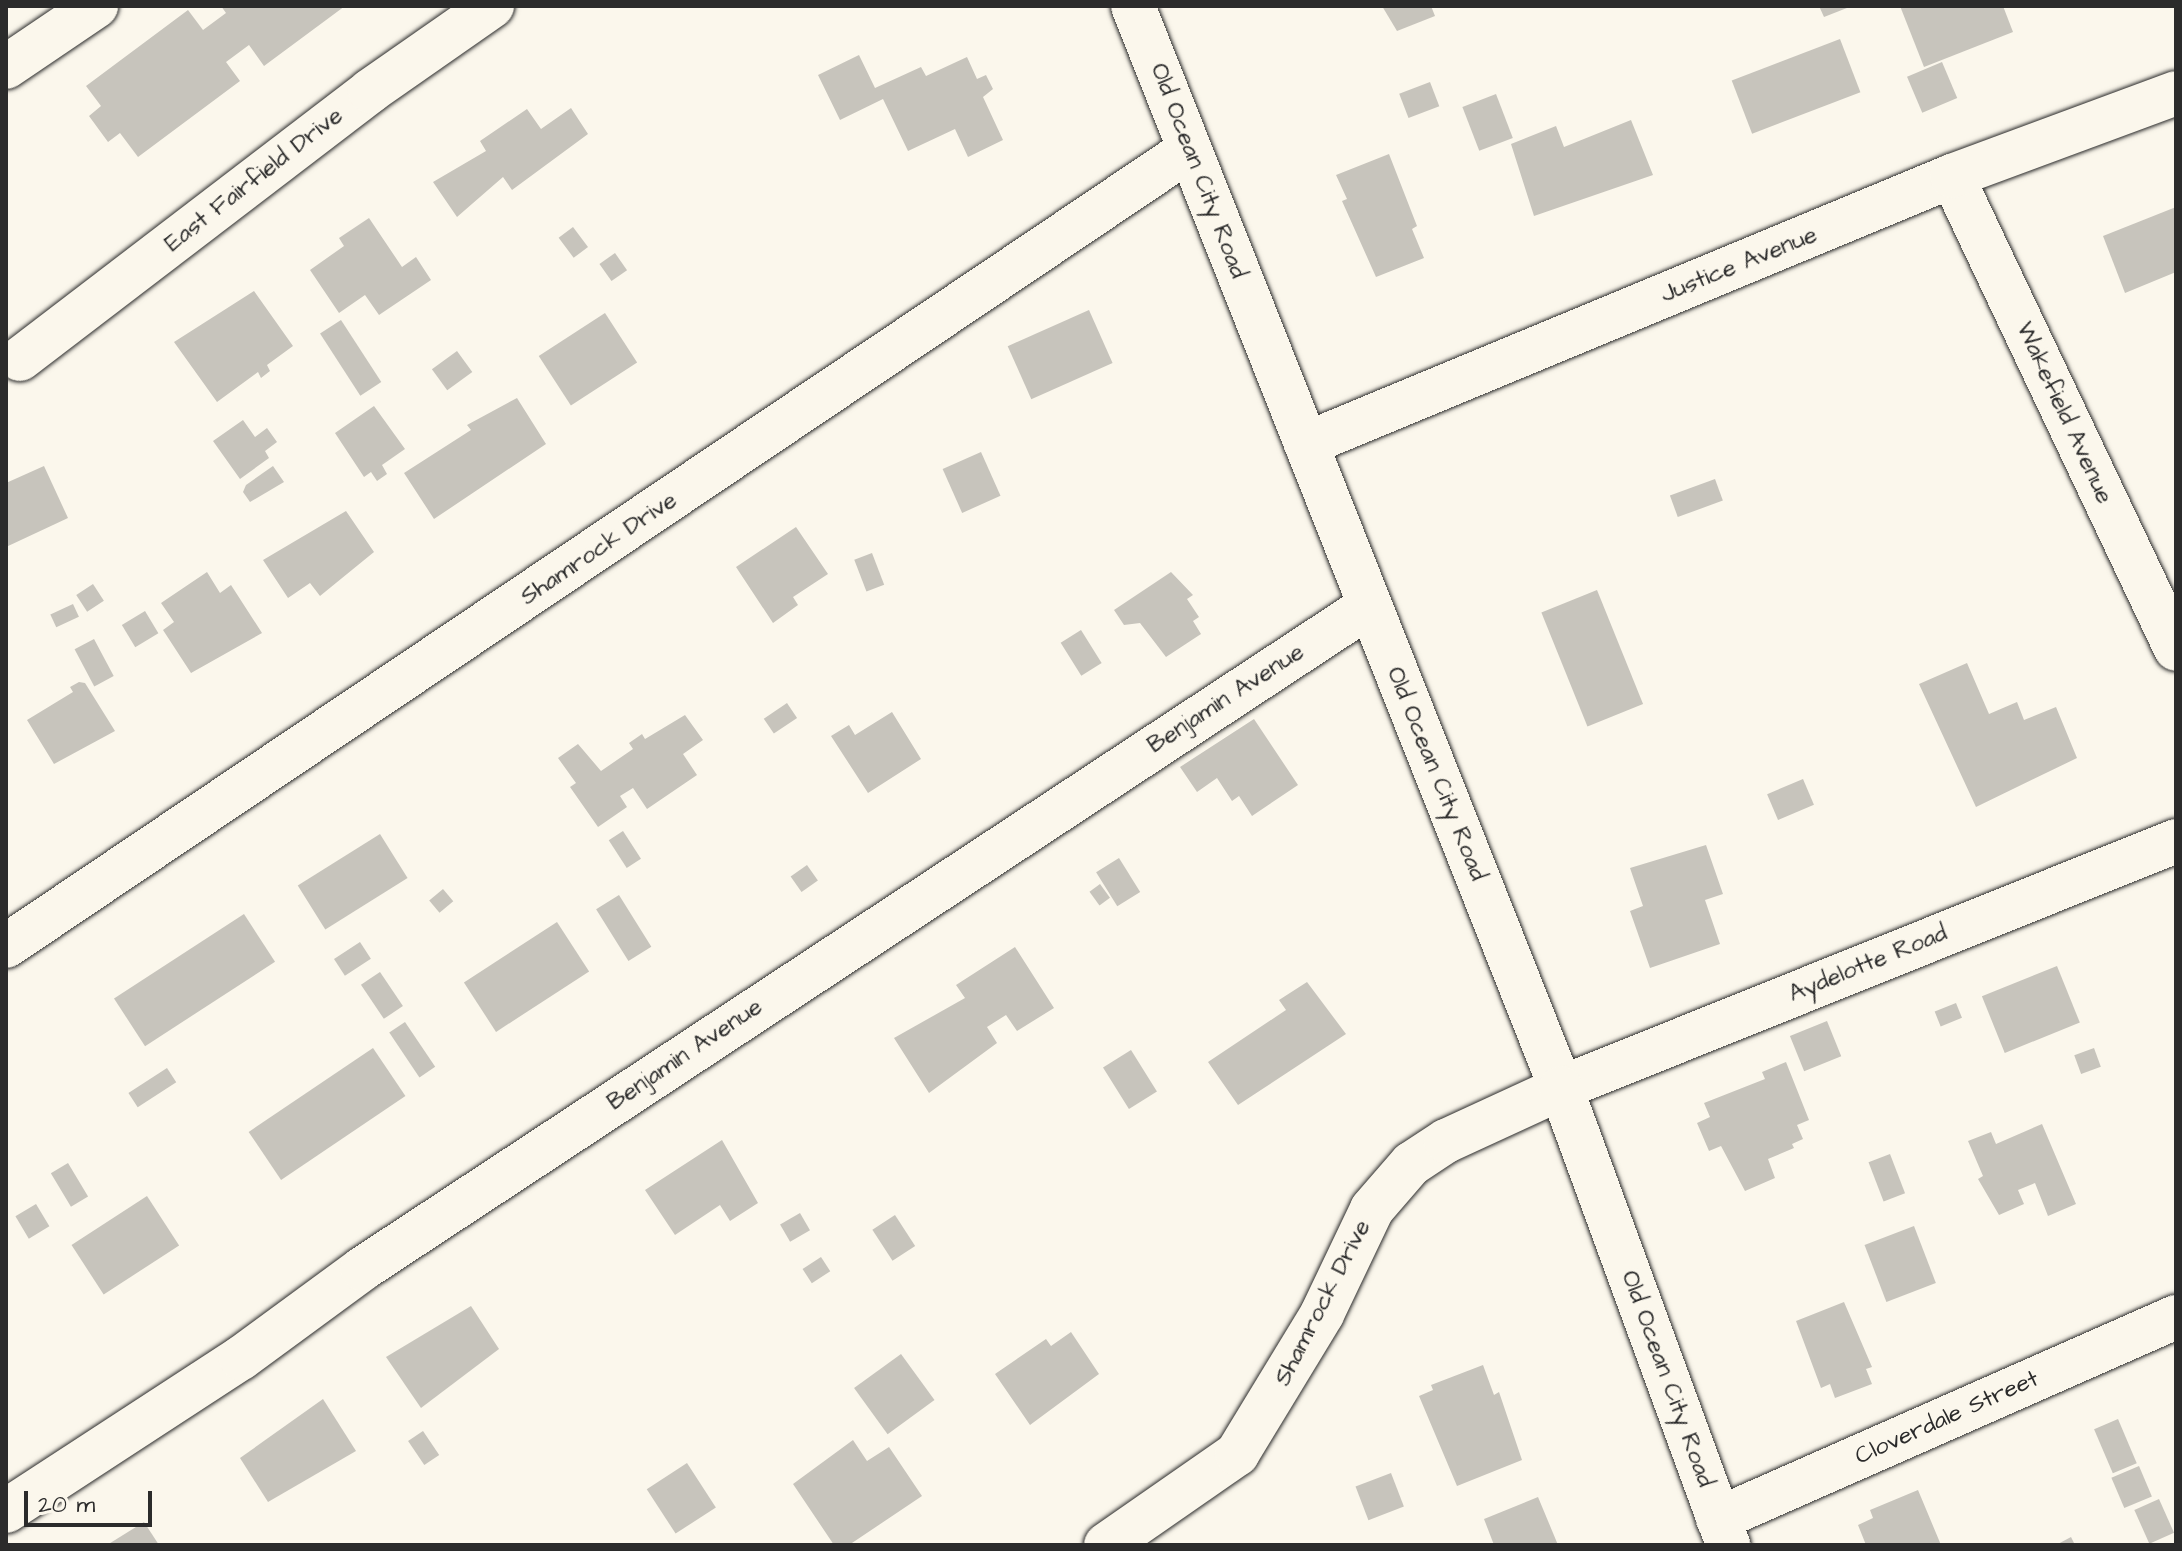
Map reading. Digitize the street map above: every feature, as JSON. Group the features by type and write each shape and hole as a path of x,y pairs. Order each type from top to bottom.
{"street":[{"path":"6,67 96,6"},
{"name":"East Fairfield Drive","path":"20,359 370,91 492,6"},
{"name":"Old Ocean City Road","path":"1133,6 1561,1088 1723,1532"},
{"name":"Justice Avenue","path":"1306,444 1952,176 2176,93"},
{"name":"Shamrock Drive","path":"6,946 1189,150"},
{"name":"Wakefield Avenue","path":"1952,176 2176,649"},
{"name":"Benjamin Avenue","path":"6,1511 241,1358 375,1260 1369,606"},
{"name":"Aydelotte Road","path":"1561,1088 2176,841"},
{"name":"Shamrock Drive","path":"1106,1545 1237,1454 1322,1314 1372,1209 1411,1164 1460,1134 1561,1088"},
{"name":"Cloverdale Street","path":"1723,1532 2176,1317"}],"building":[{"path":"221,6 345,6 264,66 249,45 226,62 240,81 138,157 120,133 108,142 89,116 101,106 86,86 188,10 203,30 226,13"},
{"path":"1382,6 1431,6 1435,16 1397,31"},
{"path":"1819,6 1852,6 1824,17"},
{"path":"1900,6 2003,6 2013,32 1924,67"},
{"path":"1840,39 1860,92 1752,134 1732,81"},
{"path":"859,55 875,88 921,67 926,76 967,57 977,79 986,75 993,89 983,97 1003,140 968,157 955,129 908,151 883,99 840,120 818,75"},
{"path":"1942,62 1957,98 1922,113 1907,77"},
{"path":"1430,82 1439,106 1409,118 1399,94"},
{"path":"1496,94 1513,138 1479,151 1462,107"},
{"path":"571,108 588,134 512,190 503,177 457,217 433,182 486,151 480,141 527,109 541,129"},
{"path":"1631,120 1653,175 1534,216 1511,144 1556,126 1564,147"},
{"path":"1389,154 1417,226 1412,229 1424,258 1376,277 1342,201 1347,199 1336,175"},
{"path":"2176,207 2176,272 2125,293 2103,236"},
{"path":"369,218 402,267 416,257 431,280 379,315 365,295 339,313 310,270 344,246 339,238"},
{"path":"573,227 588,247 574,258 559,238"},
{"path":"615,253 627,270 611,281 599,264"},
{"path":"254,291 293,346 267,365 270,371 261,378 258,372 217,402 174,342"},
{"path":"1089,310 1113,363 1031,399 1008,346"},
{"path":"605,313 637,362 571,406 539,356"},
{"path":"341,320 381,382 360,396 320,334"},
{"path":"457,351 472,372 447,390 432,369"},
{"path":"517,398 546,444 434,519 404,473 471,430 467,425"},
{"path":"374,406 405,449 382,465 387,474 377,481 371,472 364,477 335,433"},
{"path":"243,420 255,437 267,428 277,442 265,451 269,458 240,479 213,441"},
{"path":"981,452 1001,496 962,513 943,469"},
{"path":"44,466 68,518 6,547 6,483"},
{"path":"273,466 284,482 250,502 243,492 246,485"},
{"path":"1715,479 1723,501 1678,517 1670,495"},
{"path":"346,511 374,552 320,596 310,583 288,598 263,560"},
{"path":"796,527 828,574 793,597 798,605 773,623 736,567"},
{"path":"872,553 884,585 866,592 854,560"},
{"path":"207,572 220,593 231,585 262,633 191,673 163,630 174,622 161,603"},
{"path":"1171,572 1193,595 1187,599 1199,617 1193,621 1201,634 1166,657 1140,623 1124,625 1114,610"},
{"path":"93,584 104,601 87,612 76,595"},
{"path":"1597,590 1643,704 1587,727 1541,612"},
{"path":"73,604 79,617 56,627 50,615"},
{"path":"145,611 158,633 135,647 122,625"},
{"path":"1081,630 1102,663 1081,676 1061,643"},
{"path":"94,639 114,676 94,686 75,649"},
{"path":"1967,663 1989,714 2017,702 2024,720 2056,707 2077,758 1976,807 1919,684"},
{"path":"79,682 85,683 115,731 54,764 27,720 73,692 70,687"},
{"path":"787,703 797,718 774,734 764,719"},
{"path":"892,712 921,759 868,793 831,736 849,725 855,735"},
{"path":"685,715 703,740 683,754 697,775 647,809 633,788 620,796 627,807 598,827 570,787 576,783 558,758 578,744 601,771 633,749 629,743 642,734 645,739"},
{"path":"1254,719 1298,785 1252,816 1239,796 1232,801 1217,778 1197,792 1180,767"},
{"path":"1803,779 1814,805 1778,820 1767,794"},
{"path":"623,831 641,859 627,868 609,840"},
{"path":"380,834 408,878 325,930 298,885"},
{"path":"1706,845 1723,894 1705,900 1720,944 1650,968 1630,911 1643,906 1630,868"},
{"path":"1119,858 1140,892 1117,906 1096,872"},
{"path":"807,865 818,881 802,892 791,876"},
{"path":"1100,884 1110,898 1099,905 1089,892"},
{"path":"443,889 453,901 439,913 429,901"},
{"path":"619,895 651,947 628,961 596,909"},
{"path":"244,914 275,962 145,1046 114,998"},
{"path":"557,922 589,971 496,1032 464,982"},
{"path":"360,942 371,959 345,976 334,959"},
{"path":"1015,947 1054,1008 1017,1031 1006,1015 987,1027 997,1043 929,1093 894,1038 965,998 956,985"},
{"path":"2057,966 2080,1023 2005,1053 1982,996"},
{"path":"380,972 403,1006 384,1019 361,985"},
{"path":"1307,982 1346,1034 1238,1105 1208,1062 1286,1010 1279,1000"},
{"path":"1956,1003 1962,1018 1941,1026 1935,1012"},
{"path":"1827,1021 1841,1056 1804,1071 1790,1036"},
{"path":"405,1022 435,1067 419,1077 389,1033"},
{"path":"373,1048 405,1096 281,1180 249,1132"},
{"path":"2094,1048 2101,1067 2081,1074 2074,1055"},
{"path":"1131,1050 1157,1092 1129,1109 1103,1067"},
{"path":"1786,1062 1809,1120 1797,1125 1803,1139 1792,1144 1794,1148 1768,1159 1775,1178 1745,1191 1721,1146 1709,1151 1697,1123 1710,1117 1704,1103 1765,1079 1762,1072"},
{"path":"167,1068 176,1082 138,1107 128,1093"},
{"path":"2042,1124 2076,1204 2048,1216 2035,1183 2018,1190 2024,1204 1999,1215 1978,1179 1983,1176 1968,1141 1991,1132 1996,1144"},
{"path":"722,1140 758,1203 730,1221 720,1205 675,1235 645,1190"},
{"path":"1890,1154 1905,1193 1884,1201 1869,1162"},
{"path":"68,1163 88,1196 71,1207 51,1173"},
{"path":"147,1196 179,1245 104,1294 72,1245"},
{"path":"36,1204 49,1226 29,1239 15,1216"},
{"path":"800,1213 810,1230 790,1242 780,1224"},
{"path":"895,1215 915,1246 893,1261 872,1230"},
{"path":"1914,1226 1936,1283 1886,1302 1865,1245"},
{"path":"821,1257 830,1271 812,1283 803,1269"},
{"path":"1844,1302 1872,1367 1866,1369 1872,1384 1835,1398 1830,1384 1821,1388 1796,1321"},
{"path":"471,1306 499,1349 421,1408 386,1357"},
{"path":"1071,1332 1099,1374 1030,1425 995,1374 1046,1339 1051,1346"},
{"path":"901,1354 935,1400 888,1434 854,1388"},
{"path":"1483,1365 1494,1395 1499,1392 1522,1460 1457,1486 1419,1396 1433,1390 1431,1385"},
{"path":"323,1399 356,1451 268,1502 240,1458"},
{"path":"2118,1419 2137,1463 2113,1473 2094,1429"},
{"path":"423,1431 439,1455 424,1465 408,1441"},
{"path":"853,1440 867,1461 889,1447 922,1496 849,1545 834,1545 793,1484"},
{"path":"687,1463 716,1507 676,1534 647,1489"},
{"path":"2139,1466 2152,1496 2124,1508 2111,1478"},
{"path":"1391,1473 1404,1507 1368,1520 1356,1487"},
{"path":"1918,1490 1941,1545 1866,1545 1858,1525 1873,1518 1870,1510"},
{"path":"1538,1497 1558,1545 1494,1545 1484,1519"},
{"path":"2159,1499 2174,1533 2149,1544 2134,1510"},
{"path":"144,1522 159,1545 107,1545"},
{"path":"2071,1537 2075,1545 2056,1545"}]}
